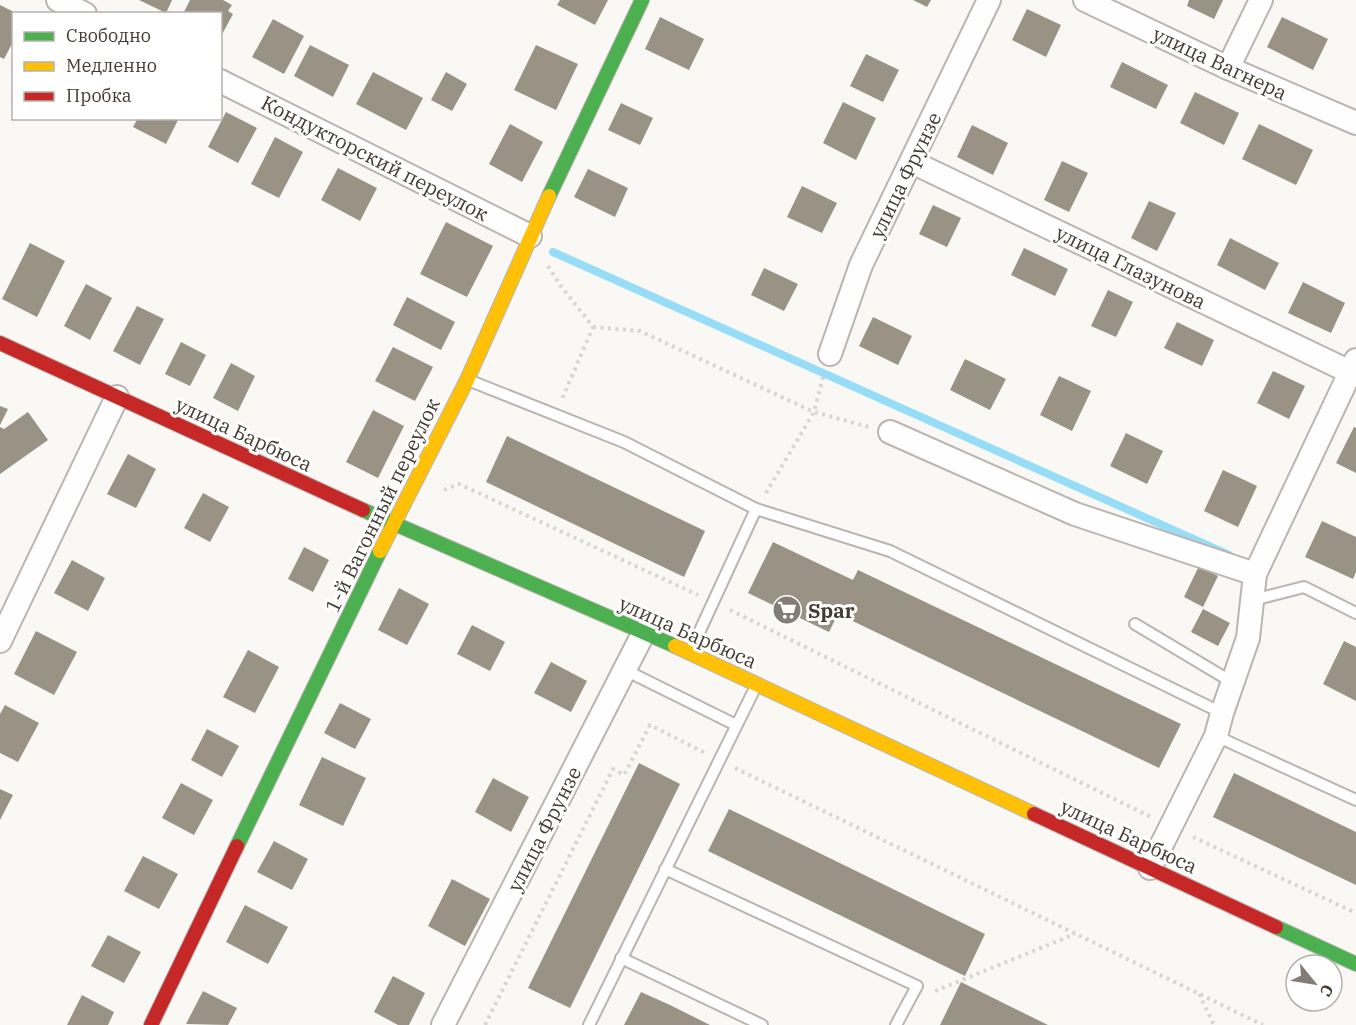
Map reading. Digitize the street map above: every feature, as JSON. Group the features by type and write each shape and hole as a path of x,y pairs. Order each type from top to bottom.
{"street":[{"path":"58,0 82,12"},
{"name":"1-й Вагонный переулок","path":"151,1025 393,524 467,380 530,236 642,0"},
{"name":"улица Фрунзе","path":"830,354 861,265 989,0"},
{"name":"улица Вагнера","path":"1085,0 1228,68 1356,123"},
{"path":"1228,68 1262,0"},
{"name":"Кондукторский переулок","path":"222,82 530,236"},
{"name":"улица Глазунова","path":"912,162 1353,366"},
{"name":"улица Барбюса","path":"0,343 393,524 644,632 1356,964"},
{"path":"1150,868 1216,736 1248,638 1255,574 1353,366"},
{"path":"0,641 117,397"},
{"path":"890,432 1075,514 1255,574"},
{"name":"улица Фрунзе","path":"443,1025 644,632"}],"lane":[{"path":"467,380 624,442 756,509 890,551 1222,713"},
{"path":"689,654 756,509"},
{"path":"1253,600 1304,587 1356,613"},
{"path":"1135,624 1232,682"},
{"path":"625,670 736,725"},
{"path":"589,1025 757,684"},
{"path":"1216,736 1356,800"},
{"path":"665,869 916,986 896,1025"},
{"path":"621,958 762,1025"}],"path":[{"path":"530,236 560,285 593,327 640,331 814,412 890,432"},
{"path":"556,414 593,327"},
{"path":"756,509 814,412 830,354"},
{"path":"440,491 459,484 715,602 1170,827 1356,913"},
{"path":"485,1025 613,769 624,775 650,725 1263,1025"},
{"path":"916,986 930,993 1076,933"},
{"path":"1198,993 1214,1025"}],"building":[{"path":"139,0 172,0 166,12"},
{"path":"190,0 223,0 232,5 228,11 233,14 222,34 222,12 184,12"},
{"path":"560,0 608,0 595,25 557,5"},
{"path":"913,0 931,0 927,7"},
{"path":"1189,0 1223,0 1214,19 1187,6"},
{"path":"0,5 14,12 12,12 12,44 4,59 0,57"},
{"path":"1027,9 1061,25 1046,57 1012,40"},
{"path":"660,17 704,39 689,70 645,49"},
{"path":"1282,17 1328,39 1313,70 1267,47"},
{"path":"273,19 304,36 284,74 252,57"},
{"path":"310,45 349,65 333,97 294,76"},
{"path":"536,45 578,64 556,110 514,90"},
{"path":"866,54 899,70 883,102 850,86"},
{"path":"1122,62 1168,85 1156,109 1110,87"},
{"path":"373,72 423,98 406,130 356,104"},
{"path":"446,72 467,84 452,111 431,100"},
{"path":"1195,92 1239,113 1224,145 1180,123"},
{"path":"843,102 876,118 856,160 823,143"},
{"path":"621,103 653,118 640,145 608,130"},
{"path":"226,112 257,128 238,163 208,147"},
{"path":"137,120 178,120 166,144 133,127"},
{"path":"510,124 543,142 522,182 489,164"},
{"path":"1259,124 1313,150 1296,185 1242,159"},
{"path":"972,125 1008,143 993,175 957,157"},
{"path":"275,137 303,152 279,198 251,184"},
{"path":"1062,161 1088,173 1069,212 1044,200"},
{"path":"338,168 377,188 360,221 321,200"},
{"path":"588,169 628,188 615,217 574,197"},
{"path":"802,186 837,203 822,233 787,217"},
{"path":"1149,201 1176,213 1157,251 1131,238"},
{"path":"933,205 961,218 947,247 919,234"},
{"path":"446,222 493,246 467,297 420,274"},
{"path":"1230,238 1279,263 1265,290 1217,265"},
{"path":"30,243 65,261 37,317 2,299"},
{"path":"1024,248 1068,269 1055,296 1011,275"},
{"path":"764,268 798,284 784,311 751,295"},
{"path":"1303,282 1345,303 1331,333 1288,313"},
{"path":"86,284 112,298 90,340 64,326"},
{"path":"1108,290 1133,302 1116,337 1091,326"},
{"path":"407,297 455,322 441,350 393,325"},
{"path":"137,306 164,319 140,365 113,351"},
{"path":"873,317 912,336 898,365 859,346"},
{"path":"1177,322 1214,340 1202,366 1164,348"},
{"path":"181,342 206,355 190,386 165,374"},
{"path":"393,347 433,367 415,401 375,381"},
{"path":"965,359 1006,379 990,410 950,390"},
{"path":"231,363 255,376 238,411 213,398"},
{"path":"1273,371 1305,386 1289,419 1257,403"},
{"path":"1059,376 1091,391 1072,431 1040,415"},
{"path":"0,406 8,409 0,425"},
{"path":"373,410 404,426 378,478 346,462"},
{"path":"28,412 48,440 0,474 0,427 4,429"},
{"path":"1354,427 1356,428 1356,473 1336,463"},
{"path":"1126,433 1163,451 1147,484 1110,466"},
{"path":"507,436 705,531 684,577 486,482"},
{"path":"128,454 156,469 136,508 107,494"},
{"path":"1223,470 1257,486 1238,527 1204,511"},
{"path":"203,493 229,507 210,542 184,528"},
{"path":"1322,521 1356,537 1356,572 1353,579 1305,557"},
{"path":"773,542 853,580 858,570 1181,724 1159,768 838,614 829,632 748,593"},
{"path":"304,547 329,560 313,592 288,579"},
{"path":"72,560 105,578 88,611 54,593"},
{"path":"1199,566 1218,576 1203,607 1184,597"},
{"path":"399,588 429,604 407,645 378,630"},
{"path":"1203,609 1230,623 1218,646 1191,632"},
{"path":"472,625 505,642 490,671 457,654"},
{"path":"36,631 77,652 54,695 14,674"},
{"path":"1344,641 1356,647 1356,701 1323,684"},
{"path":"248,650 279,667 255,713 223,697"},
{"path":"551,662 587,681 571,712 534,693"},
{"path":"340,703 371,719 355,749 324,733"},
{"path":"5,705 39,723 18,762 0,753 0,714"},
{"path":"207,729 239,746 222,777 191,760"},
{"path":"322,757 366,778 343,826 299,805"},
{"path":"639,763 680,784 570,1008 528,988"},
{"path":"1234,773 1356,832 1356,885 1213,817"},
{"path":"493,778 529,797 511,832 475,812"},
{"path":"181,783 213,800 194,835 162,818"},
{"path":"0,789 13,795 0,820"},
{"path":"729,809 985,934 965,976 708,851"},
{"path":"274,841 308,859 292,890 257,872"},
{"path":"143,856 178,874 159,909 124,891"},
{"path":"452,879 490,899 465,946 428,926"},
{"path":"245,905 288,927 268,964 226,942"},
{"path":"108,935 141,952 124,983 91,966"},
{"path":"393,976 425,993 409,1025 398,1025 374,1012"},
{"path":"961,982 1048,1025 940,1025"},
{"path":"203,991 237,1008 228,1025 186,1024"},
{"path":"641,992 670,1005 710,1025 624,1025"},
{"path":"82,995 114,1012 108,1025 67,1025"}],"waterway":[{"path":"553,252 1229,555"}],"traffic: fast":[{"path":"549,196 642,0"},
{"path":"363,510 675,646"},
{"path":"237,846 380,551"},
{"path":"1276,927 1356,964"}],"traffic: slow":[{"path":"380,551 467,380 549,196"},
{"path":"675,646 1034,814"}],"traffic: jam":[{"path":"0,343 363,510"},
{"path":"1034,814 1276,927"},
{"path":"151,1025 237,846"}],"place":[{"name":"Spar","path":"787,610"}]}
